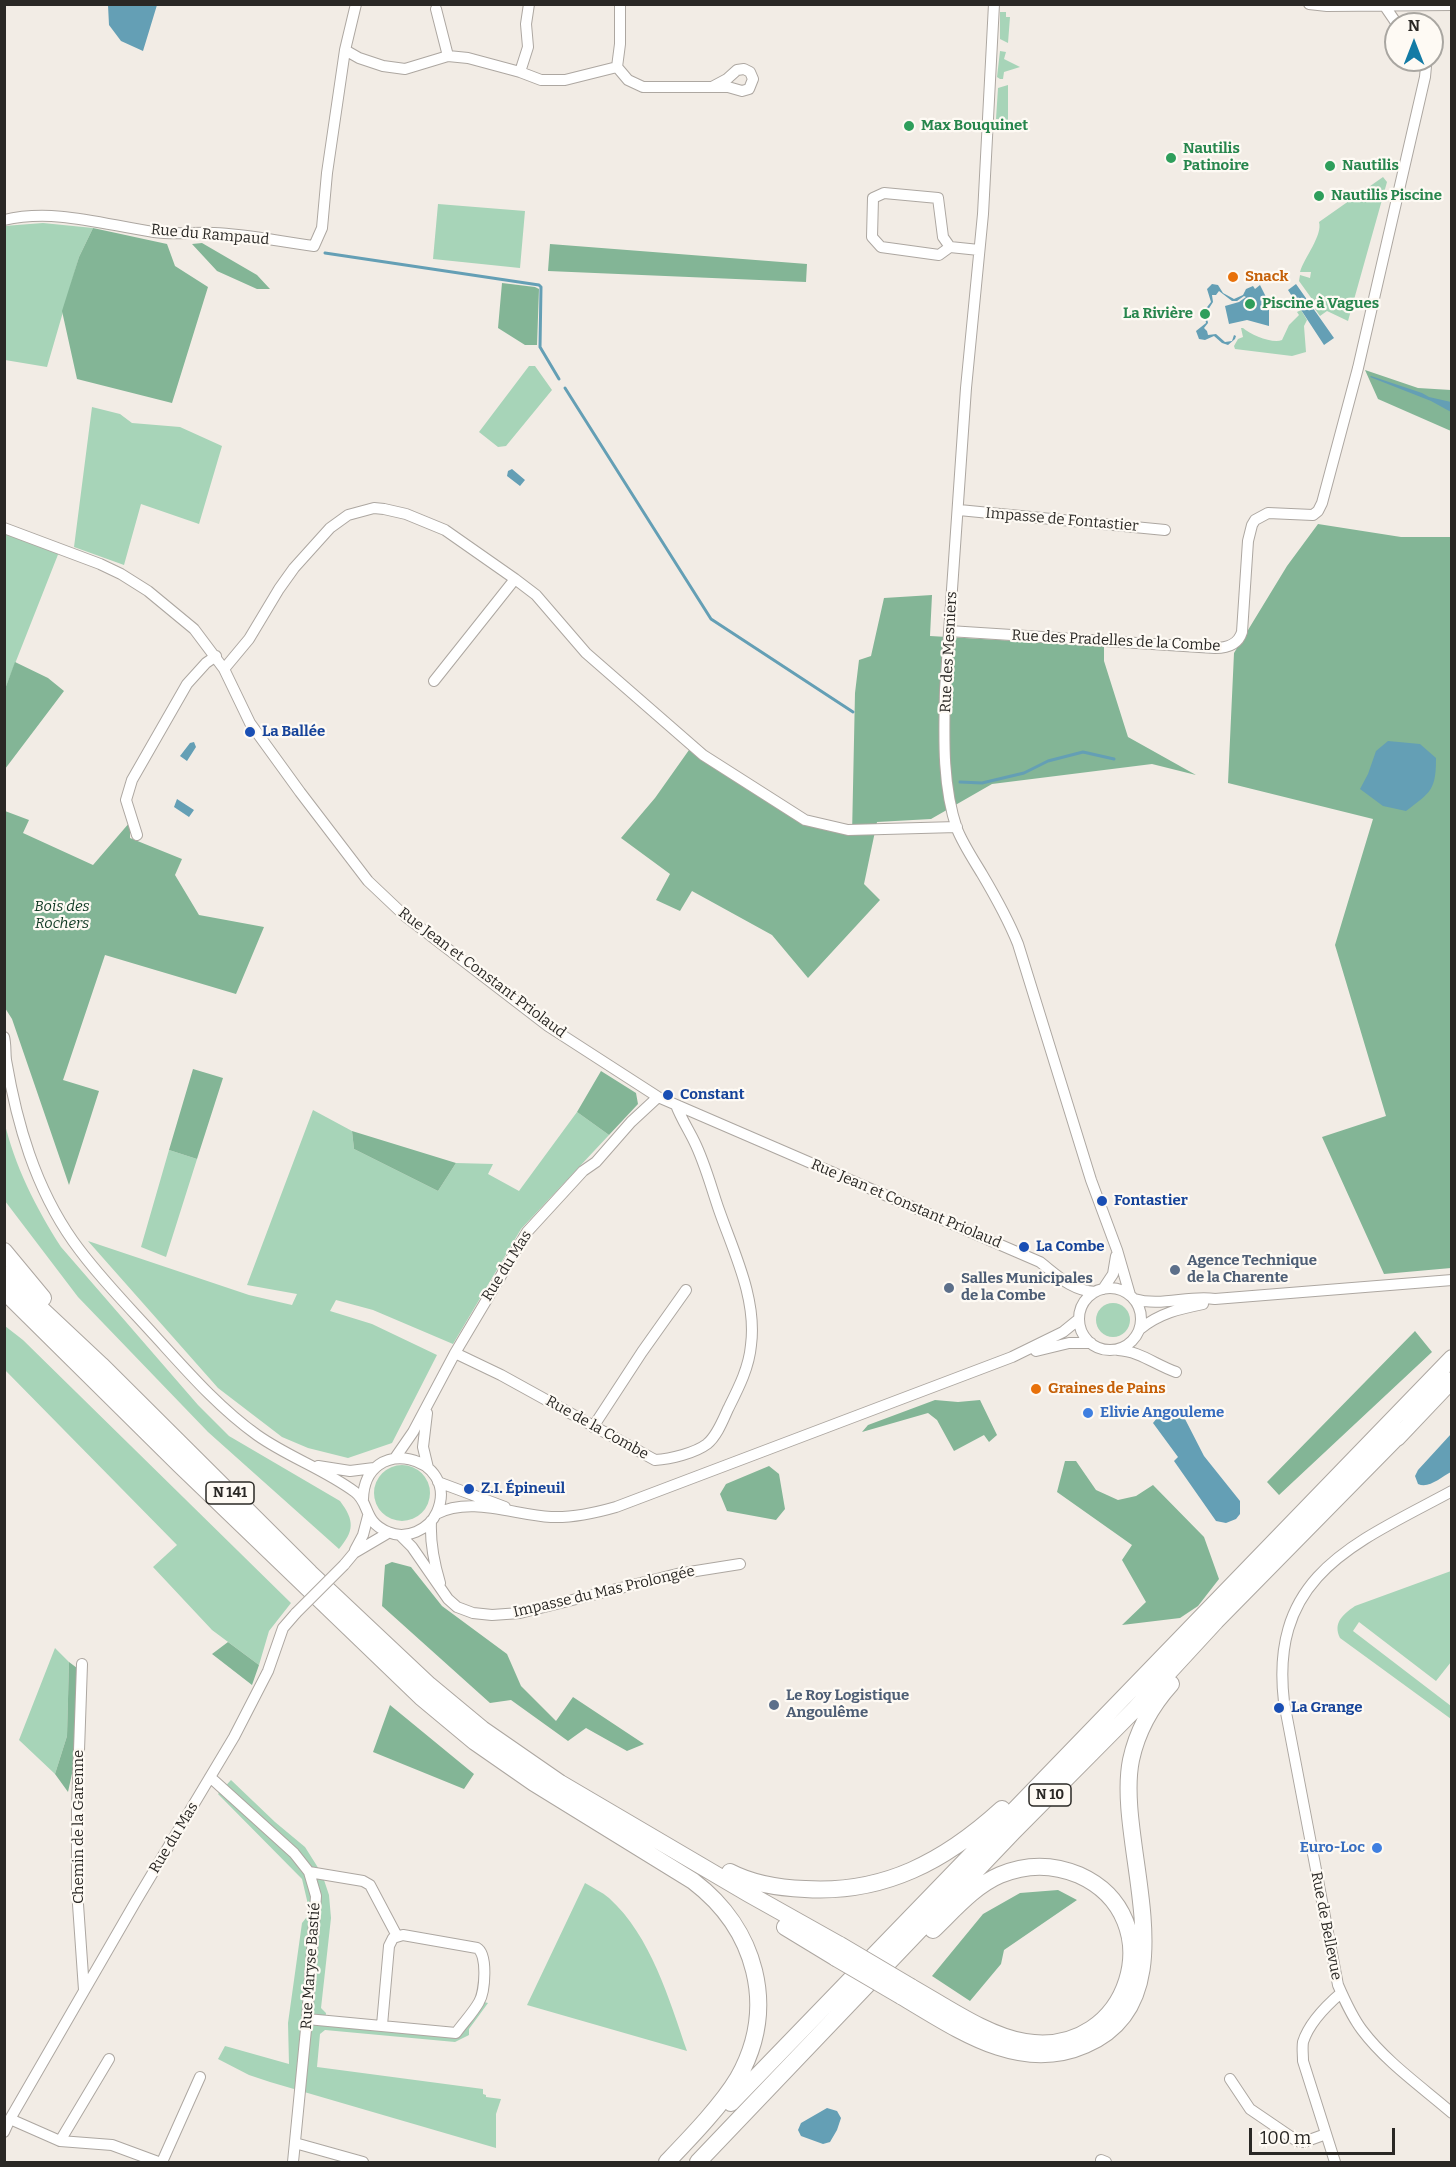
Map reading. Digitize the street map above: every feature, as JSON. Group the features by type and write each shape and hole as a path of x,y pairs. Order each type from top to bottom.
{"highway":[{"path":"4,1251 54,1311 65,1331"},
{"name":"N 141","path":"4,1274 65,1331 310,1573 429,1684 482,1729 561,1783"},
{"name":"N 141","path":"4,1291 354,1635 421,1697 503,1762 598,1822"},
{"path":"4,1305 80,1367"},
{"name":"N 10","path":"676,2163 904,1923 1452,1358"},
{"name":"N 10","path":"698,2163 1012,1832 1134,1710 1216,1621 1452,1380"},
{"path":"906,1991 937,2018 999,2049 1019,2054 1055,2055 1075,2050 1094,2042 1114,2026 1128,2009 1137,1990 1143,1955 1143,1929 1128,1793 1131,1760 1140,1730 1167,1689 1404,1430"},
{"path":"561,1783 748,1881 782,1888 828,1891 862,1887 900,1877 957,1846 991,1819 1147,1673"},
{"path":"561,1783 749,1894 838,1951"},
{"path":"598,1822 838,1951 906,1991 994,2033 1023,2042 1042,2044 1062,2042 1084,2034 1100,2024 1114,2008 1124,1991 1130,1971 1131,1948 1127,1928 1118,1908 1107,1893 1089,1879 1066,1869 1048,1866 1012,1871 997,1876 969,1896 791,2065"},
{"path":"598,1822 693,1881 717,1901 727,1912 743,1940 754,1971 757,1990 757,2020 754,2037 743,2067 730,2090 667,2163"}],"street":[{"name":"Rue du Rampaud","path":"4,220 49,216 103,221 156,233 216,233 314,246 322,228 327,173 345,50 356,4"},
{"path":"520,72 528,47 526,24 529,4"},
{"path":"620,4 620,44 617,67 628,80 643,87 712,87"},
{"name":"Rue des Mesniers","path":"987,4 994,23"},
{"name":"Rue des Mesniers","path":"994,4 979,250 967,377 945,690 945,749 949,793 957,827 1002,909 1018,944 1089,1172 1132,1297"},
{"path":"1309,4 1452,5"},
{"path":"436,9 448,56"},
{"path":"345,50 359,58 383,66 405,69 448,56 468,58 541,80 565,80 617,67"},
{"name":"Rue des Pradelles de la Combe","path":"949,631 1215,648 1228,647 1237,642 1242,632 1248,541 1252,525 1269,513 1313,515 1323,503 1358,368 1425,72"},
{"path":"950,247 942,237 938,198 884,193 873,198 872,237 881,247 939,255 950,247 979,250"},
{"path":"224,669 249,639 279,589 314,544 339,520 356,512 374,508 384,509 429,522 465,543 515,579 536,595 586,652 703,755 806,820 848,830 957,827"},
{"name":"Impasse de Fontastier","path":"959,510 1165,530"},
{"name":"Rue Jean et Constant Priolaud","path":"4,528 100,564 134,582 184,619 216,656 250,723 368,881 383,897 548,1026 658,1097 1040,1262 1071,1287 1082,1291 1099,1290"},
{"path":"434,681 515,579"},
{"path":"137,835 126,800 132,780 187,684 206,663 216,656"},
{"path":"4,1037 5,1055 18,1117 33,1166 50,1203 74,1242 114,1290 213,1397 247,1428 363,1499"},
{"name":"Rue du Mas","path":"395,1458 413,1432 455,1353 527,1232 583,1172 596,1162 636,1117 658,1097"},
{"name":"Rue de la Combe","path":"455,1353 501,1375 656,1460 665,1460 692,1451 706,1445 712,1439 736,1393 747,1365 753,1321 748,1296 706,1171 676,1105"},
{"path":"441,1589 435,1565 434,1518 440,1498 438,1482 428,1467 412,1459 395,1458 380,1464 374,1468 365,1482 363,1499 368,1516 374,1523 394,1534 417,1532 434,1518 445,1509 465,1506 563,1517 616,1507 1012,1357 1064,1332 1080,1314 1086,1299 1099,1290 1113,1274 1117,1250"},
{"path":"1116,1350 1132,1341 1153,1319 1169,1311 1215,1299 1452,1280"},
{"name":"Rue Jean et Constant Priolaud","path":"1071,1287 1079,1300 1080,1314"},
{"path":"1099,1290 1117,1288 1132,1297 1154,1302 1215,1299"},
{"path":"593,1427 686,1290"},
{"path":"1132,1297 1140,1308 1142,1319 1139,1332 1148,1361"},
{"path":"1080,1314 1084,1336 1091,1343 1107,1350 1132,1351 1148,1361 1176,1371"},
{"path":"1012,1357 1069,1343 1091,1343"},
{"name":"Rue du Mas","path":"428,1467 423,1448 429,1401"},
{"path":"312,1466 350,1471 374,1468"},
{"path":"438,1482 516,1512"},
{"name":"Rue de Bellevue","path":"1452,1491 1353,1546 1319,1574 1294,1611 1285,1637 1281,1677 1334,1969 1341,1993 1363,2031 1389,2058 1452,2113"},
{"name":"Rue du Mas","path":"4,2132 260,1688 283,1628 354,1553 368,1516"},
{"name":"Rue du Mas","path":"354,1553 394,1534"},
{"name":"Impasse du Mas Prolongée","path":"394,1534 412,1547 441,1589 457,1607 473,1613 492,1615 520,1613 677,1574 740,1564"},
{"name":"Chemin de la Garenne","path":"82,1665 77,1808 77,1890 84,1990"},
{"name":"Rue Maryse Bastié","path":"210,1778 294,1853 309,1872 316,1905 308,2019 293,2163"},
{"path":"309,1872 363,1881 370,1885 397,1936"},
{"path":"308,2019 456,2033 480,2001 483,1992 484,1957 481,1950 420,1938 397,1936"},
{"path":"382,2025 389,1946 397,1936"},
{"path":"1335,2163 1303,2061 1302,2044 1308,2030 1332,2000 1341,1993"},
{"path":"60,2140 109,2059"},
{"path":"10,2119 60,2140 112,2145 160,2163 200,2077"},
{"path":"1230,2079 1250,2109 1297,2141 1304,2142 1326,2134"},
{"path":"295,2143 363,2163"}],"green space":[{"path":"1000,12 1006,12 1006,17 1010,17 1008,43 1000,39"},
{"path":"1000,51 1006,52 1004,59 1020,67 1004,72 1003,79 997,77"},
{"path":"1008,85 1008,120 996,119 998,88"},
{"name":"Nautilis","path":"1383,177 1387,182 1348,321 1327,311 1320,316 1315,309 1317,306 1299,281 1300,275 1310,278 1311,272 1300,272 1316,240 1319,222"},
{"path":"438,204 525,211 520,268 433,259"},
{"path":"43,223 93,228 79,257 47,367 5,360 4,226"},
{"path":"93,228 167,244 175,266 208,287 172,403 77,379 62,311 79,257"},
{"path":"202,243 257,275 270,289 257,289 217,271 192,244"},
{"path":"550,244 807,264 806,282 548,271"},
{"path":"502,283 539,289 537,345 525,345 498,328"},
{"path":"1301,310 1307,320 1304,326 1306,352 1292,356 1235,349 1234,346 1238,339 1243,337 1241,328 1268,340 1282,340 1289,325 1299,315 1297,312"},
{"path":"529,366 535,366 552,390 506,446 498,447 479,432"},
{"path":"1365,370 1418,388 1451,390 1451,431 1378,399"},
{"path":"92,407 120,414 132,423 180,427 222,446 199,524 141,504 124,565 74,547"},
{"path":"1318,524 1401,537 1451,537 1451,1268 1384,1274 1322,1137 1386,1116 1335,945 1373,819 1228,783 1234,653 1287,566"},
{"path":"5,533 59,552 5,689"},
{"path":"932,595 930,636 1104,646 1104,661 1128,737 1196,775 1152,764 992,784 931,819 877,822 864,884 880,900 808,978 772,935 692,891 680,911 656,900 670,874 621,838 655,798 689,750 799,822 852,835 855,693 859,660 871,656 884,598"},
{"path":"15,662 48,678 64,691 5,769 5,689"},
{"name":"Bois des Rochers","path":"5,811 29,820 23,833 93,865 130,822 130,838 182,859 175,875 199,915 264,927 236,994 105,955 63,1080 99,1091 69,1185 12,1019 5,1008"},
{"path":"193,1069 223,1078 197,1159 169,1150"},
{"path":"601,1071 636,1093 638,1104 609,1135 577,1112"},
{"path":"313,1110 352,1131 354,1149 438,1191 456,1163 493,1164 488,1174 519,1191 577,1112 609,1135 521,1229 453,1344 373,1310 336,1300 330,1311 372,1324 437,1355 392,1443 348,1458 308,1448 282,1437 218,1388 88,1241 249,1295 292,1305 297,1294 247,1285"},
{"path":"4,1120 8,1137 27,1186 61,1247 198,1405 229,1436 340,1501 348,1514 351,1526 348,1537 339,1549 208,1432 78,1297 5,1201"},
{"path":"352,1131 456,1163 438,1191 354,1149"},
{"path":"169,1150 197,1159 166,1257 141,1247"},
{"path":"1113,1303 1125,1308 1130,1320 1125,1332 1113,1337 1101,1332 1096,1320 1101,1308"},
{"path":"5,1326 23,1340 291,1603 269,1631 259,1665 212,1630 153,1567 177,1545 5,1370"},
{"path":"1415,1331 1432,1352 1279,1495 1267,1482"},
{"path":"935,1400 958,1402 980,1400 997,1435 989,1442 984,1435 954,1451 937,1420 928,1413 862,1432 868,1425"},
{"path":"1065,1461 1076,1461 1096,1490 1118,1500 1136,1496 1153,1485 1204,1537 1219,1579 1198,1606 1180,1618 1122,1625 1146,1602 1122,1560 1132,1545 1057,1492"},
{"path":"397,1465 407,1465 422,1473 428,1482 430,1493 428,1504 422,1513 407,1521 397,1521 386,1516 379,1509 374,1498 374,1488 379,1477 386,1470"},
{"path":"769,1466 779,1474 785,1509 776,1520 727,1511 720,1494 726,1484"},
{"path":"392,1562 411,1567 442,1606 507,1654 521,1686 556,1721 573,1697 644,1744 627,1751 586,1728 568,1741 511,1700 490,1703 382,1606 385,1565"},
{"path":"1451,1571 1451,1662 1436,1681 1359,1622 1353,1631 1451,1706 1451,1719 1340,1638 1338,1624 1343,1616 1355,1606"},
{"path":"228,1642 259,1665 252,1685 212,1654"},
{"path":"55,1648 69,1662 67,1736 55,1774 19,1740"},
{"path":"69,1662 77,1668 73,1769 68,1792 55,1774 67,1736"},
{"path":"390,1705 474,1774 464,1789 373,1752"},
{"path":"231,1780 305,1847 322,1874 329,1895 331,1918 321,2008 326,2013 325,2021 455,2033 480,2001 488,2003 469,2029 469,2035 455,2042 325,2030 320,2034 317,2067 483,2089 486,2097 501,2099 496,2114 496,2148 270,2082 249,2075 218,2059 225,2046 289,2064 288,2023 302,1923 310,1913 302,1879 218,1794"},
{"path":"585,1883 609,1898 624,1913 647,1949 657,1969 687,2051 527,2005"},
{"path":"1058,1890 1077,1900 1004,1950 1001,1964 970,2001 932,1976 983,1914 1020,1893"}],"water":[{"path":"108,5 157,5 143,51 121,41 109,25"},
{"name":"Piscine à Vagues","path":"1212,284 1218,285 1223,293 1234,299 1243,295 1246,289 1253,286 1255,289 1260,285 1269,303 1269,326 1247,320 1229,324 1225,306 1239,302 1246,297 1232,301 1219,291 1216,295 1212,295 1213,302 1206,313 1208,323 1204,328 1208,335 1216,334 1225,342 1232,341 1234,335 1235,339 1228,345 1214,336 1205,340 1199,339 1196,331 1206,323 1204,311 1211,302 1207,289"},
{"path":"1296,284 1334,338 1324,345 1288,290"},
{"path":"1371,376 1429,397 1451,402 1451,412 1431,401"},
{"path":"512,469 525,480 520,486 507,476 508,471"},
{"path":"1388,741 1420,744 1436,758 1433,784 1421,799 1406,811 1383,806 1360,789 1376,751"},
{"path":"194,742 196,747 187,761 180,756 190,743"},
{"path":"177,799 194,810 189,817 174,807"},
{"path":"1172,1412 1185,1419 1204,1456 1240,1501 1240,1514 1236,1519 1226,1523 1216,1521 1174,1461 1178,1457 1153,1423 1157,1418"},
{"path":"1451,1434 1451,1472 1431,1484 1418,1484 1415,1476 1418,1470"},
{"path":"827,2108 837,2111 841,2118 830,2142 823,2144 801,2136 798,2130 801,2123"}],"waterway":[{"path":"325,253 539,285 541,287 540,347 559,379"},
{"path":"565,388 711,619 853,712"},
{"path":"960,782 982,783 1024,773 1048,761 1083,752 1114,759"}],"place":[{"name":"Max Bouquinet","path":"909,126"},
{"name":"Nautilis Patinoire","path":"1171,158"},
{"name":"Nautilis","path":"1330,166"},
{"name":"Nautilis Piscine","path":"1319,196"},
{"name":"Snack","path":"1233,277"},
{"name":"Piscine à Vagues","path":"1250,304"},
{"name":"La Rivière","path":"1205,314"},
{"name":"La Ballée","path":"250,732"},
{"name":"Constant","path":"668,1095"},
{"name":"Fontastier","path":"1102,1201"},
{"name":"La Combe","path":"1024,1247"},
{"name":"Agence Technique de la Charente","path":"1175,1270"},
{"name":"Salles Municipales de la Combe","path":"949,1288"},
{"name":"Graines de Pains","path":"1036,1389"},
{"name":"Elivie Angouleme","path":"1088,1413"},
{"name":"Z.I. Épineuil","path":"469,1489"},
{"name":"Le Roy Logistique Angoulême","path":"774,1705"},
{"name":"La Grange","path":"1279,1708"},
{"name":"Euro-Loc","path":"1377,1848"}]}
